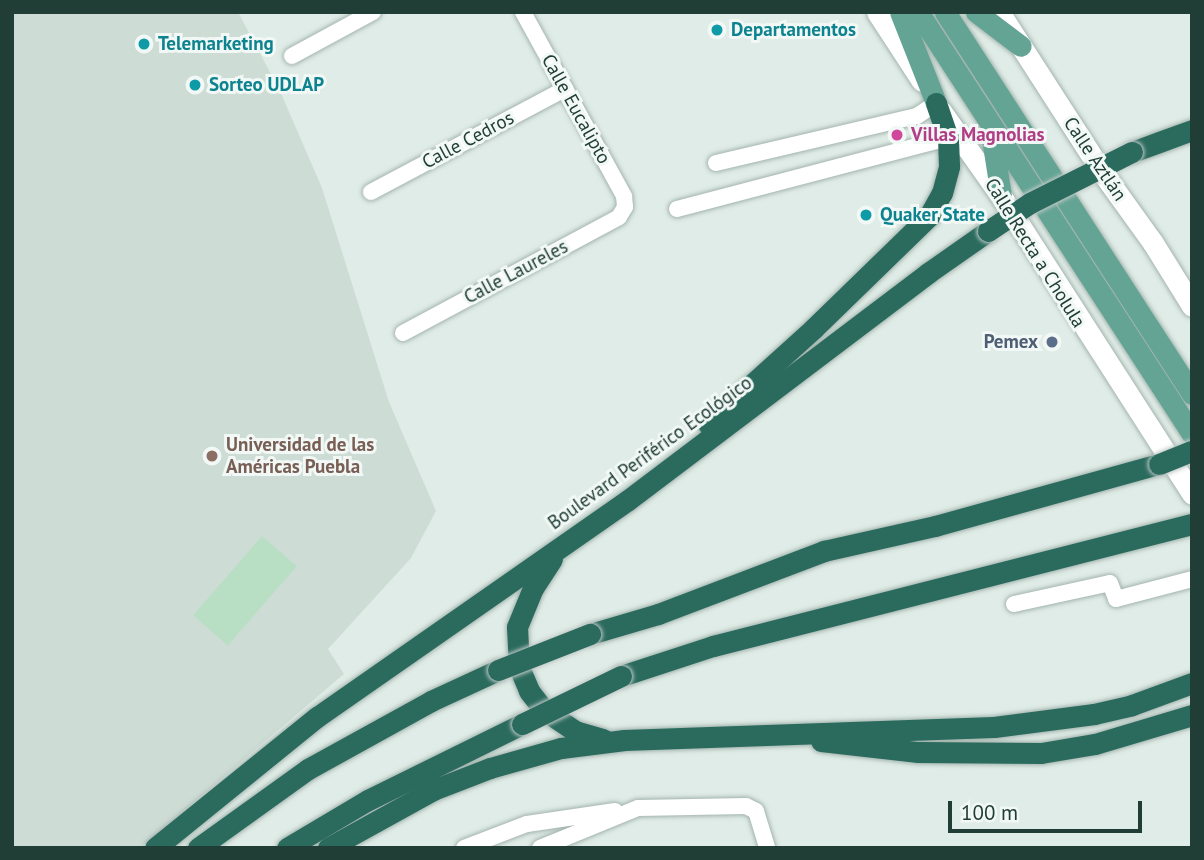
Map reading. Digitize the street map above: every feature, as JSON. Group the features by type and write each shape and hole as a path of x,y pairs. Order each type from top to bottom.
{"highway":[{"path":"628,500 921,226 936,205 946,180 948,138 936,103"},
{"name":"Boulevard Periférico Ecológico","path":"155,848 317,717 628,500 928,273 1030,203 1132,152 1192,130"},
{"path":"198,848 319,762 431,701 498,670 590,634 658,614 824,551 935,526 1159,464 1192,451"},
{"path":"288,848 380,794 621,676 740,639 1185,527"},
{"path":"562,547 541,574 522,613 516,640 519,667 529,691 554,718 587,735 624,740"},
{"path":"328,848 405,803 490,768 561,748 624,740 993,727 1132,705 1192,684"},
{"path":"792,733 833,744 872,748 1016,754 1095,744 1192,715"}],"main road":[{"name":"Calle Recta a Cholula","path":"877,12 1001,196 1192,494"},
{"path":"900,12 936,103"},
{"name":"Calle Recta a Cholula","path":"918,12 1192,433"},
{"path":"945,12 1192,394"},
{"path":"976,12 1021,46"},
{"name":"Calle Aztlán","path":"999,12 1192,306"},
{"path":"989,123 1001,196"}],"street":[{"path":"292,56 373,12"},
{"name":"Calle Eucalipto","path":"523,12 624,197 625,207"},
{"name":"Calle Cedros","path":"371,192 565,89"},
{"path":"716,163 917,116 936,103"},
{"path":"677,209 948,138"},
{"name":"Calle Laureles","path":"403,332 619,217 625,207"},
{"path":"1014,604 1110,583 1116,600 1192,579"},
{"path":"464,848 527,824 638,808 746,806 756,811 767,848"},
{"path":"527,824 538,848 638,808"}],"shaded area":[{"name":"Universidad de las Américas Puebla","path":"12,12 238,12 280,91 322,188 389,402 436,511 411,558 328,649 344,674 140,848 12,848"}],"green space":[{"path":"262,536 297,566 228,645 193,615"}],"place":[{"name":"Departamentos","path":"717,30"},
{"name":"Telemarketing","path":"144,44"},
{"name":"Sorteo UDLAP","path":"195,85"},
{"name":"Villas Magnolias","path":"897,135"},
{"name":"Quaker State","path":"866,215"},
{"name":"Pemex","path":"1052,342"},
{"name":"Universidad de las Américas Puebla","path":"212,456"}]}
